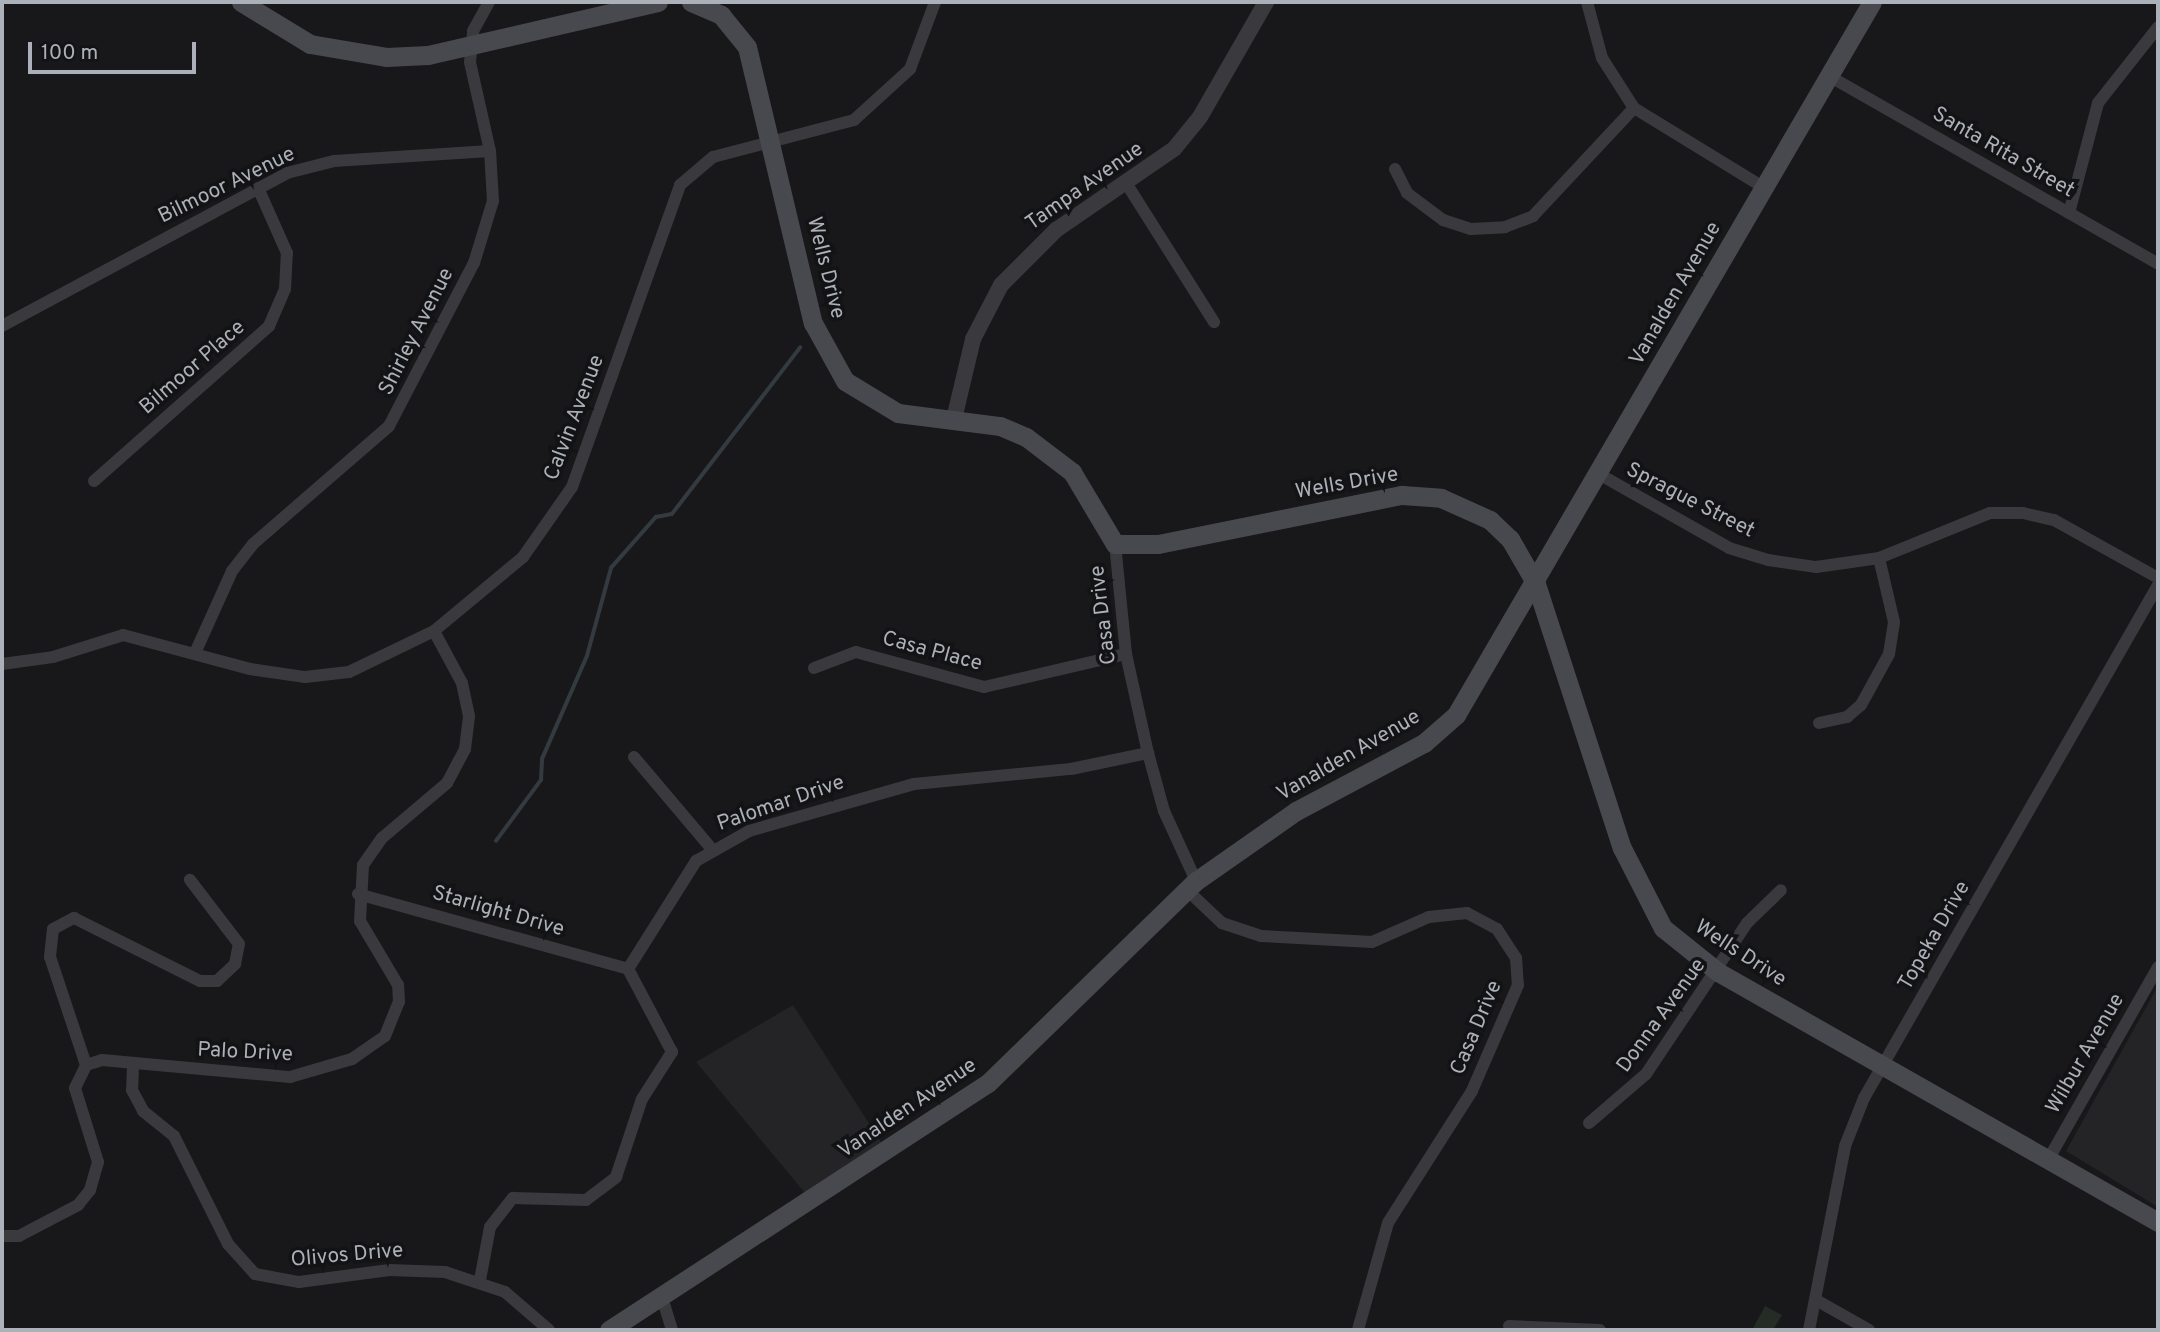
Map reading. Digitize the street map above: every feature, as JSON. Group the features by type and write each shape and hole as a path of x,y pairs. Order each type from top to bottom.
{"main road":[{"path":"241,2 289,36 333,52 386,58 472,43 658,2"},
{"name":"Wells Drive","path":"691,2 721,15 747,47 813,323 830,361 875,404 924,419 954,419 1000,426 1052,454 1087,494 1115,544 1158,544 1402,495 1441,498 1490,520 1510,539 1536,584 1644,900 1663,928 1718,972 2158,1222"},
{"name":"Vanalden Avenue","path":"609,1330 988,1083 1191,885 1296,811 1423,743 1456,715 1536,584 1872,2"}],"street":[{"path":"472,43 489,2"},
{"name":"Calvin Avenue","path":"2,664 40,660 123,635 306,677 349,673 433,631 523,557 572,487 680,185 713,158 771,140 854,120 884,97 910,69 935,2"},
{"name":"Tampa Avenue","path":"954,419 973,339 1001,285 1056,230 1128,186 1195,124 1266,2"},
{"path":"1587,2 1602,58 1634,108 1763,187"},
{"path":"2069,213 2098,103 2158,27"},
{"name":"Shirley Avenue","path":"195,653 232,571 253,544 361,455 416,383 485,235 493,201 490,151 472,43"},
{"name":"Santa Rita Street","path":"1829,76 2158,264"},
{"path":"1395,169 1407,193 1443,220 1471,229 1505,227 1533,216 1634,108"},
{"name":"Bilmoor Avenue","path":"2,326 258,188 334,161 490,151"},
{"path":"1128,186 1214,322"},
{"name":"Bilmoor Place","path":"94,481 269,326 285,289 287,253 258,188"},
{"name":"Sprague Street","path":"1599,474 1730,548 1768,560 1816,567 1879,558 1990,513 2023,513 2054,520 2158,578"},
{"name":"Casa Drive","path":"1115,544 1126,654 1164,811 1191,885 1222,923 1261,936 1372,942 1429,917 1467,913 1497,929 1516,958 1518,985 1472,1091 1388,1223 1359,1330"},
{"path":"1819,723 1847,717 1861,705 1889,654 1894,622 1879,558"},
{"name":"Topeka Drive","path":"1809,1330 1845,1146 1882,1066 2158,585"},
{"name":"Palo Drive","path":"86,1065 133,1065 290,1077 312,1074 374,1047 393,1023 398,985 360,921 358,894 371,850 447,783 465,750 469,716 462,683 433,631"},
{"name":"Casa Place","path":"814,668 856,652 984,687 1126,654"},
{"name":"Palomar Drive","path":"628,969 683,876 711,849 749,831 901,787 1071,769 1148,753"},
{"path":"634,757 711,849"},
{"path":"2,1236 19,1236 78,1205 90,1190 98,1162 75,1088 86,1065 50,957 52,929 74,918 200,981 217,981 235,964 239,944 190,880"},
{"name":"Donna Avenue","path":"1590,1123 1646,1074 1718,972 1747,923 1781,890"},
{"name":"Starlight Drive","path":"358,894 628,969"},
{"name":"Wilbur Avenue","path":"2048,1160 2158,967"},
{"path":"480,1280 490,1227 513,1198 586,1200 616,1177 642,1099 672,1052 628,969"},
{"name":"Olivos Drive","path":"133,1065 132,1090 143,1111 174,1136 228,1244 255,1274 299,1282 422,1270 480,1280 505,1292 549,1330"},
{"path":"661,1294 672,1330"},
{"path":"1816,1300 1869,1330"},
{"path":"1509,1326 1600,1330"}],"shaded area":[{"path":"2158,986 2158,1207 2066,1151"},
{"path":"793,1005 881,1142 805,1193 696,1062"},
{"path":"1765,1306 1782,1315 1773,1330 1752,1330"}],"waterway":[{"path":"496,841 541,780 542,759 587,656 611,568 656,517 672,514 800,348"}]}
